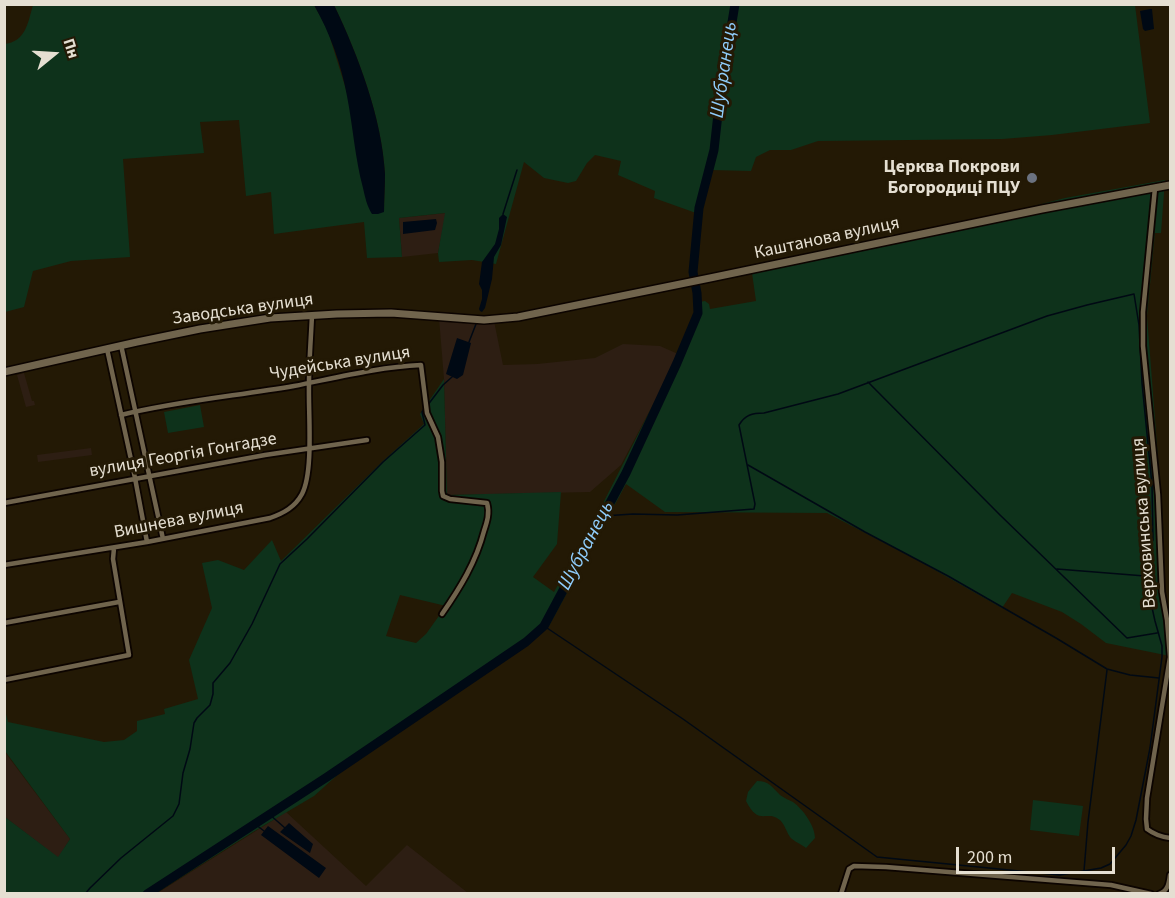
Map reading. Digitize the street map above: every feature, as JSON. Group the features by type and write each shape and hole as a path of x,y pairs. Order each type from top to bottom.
{"main road":[{"name":"Каштанова вулиця","path":"487,320 689,283 1042,209 1170,185"},
{"name":"Заводська вулиця","path":"4,372 121,345 258,320 312,315 391,313 487,320"}],"street":[{"name":"Верховинська вулиця","path":"1155,188 1143,312 1143,346 1158,495 1162,592 1170,657 1147,798 1146,819 1147,829 1153,834 1170,838"},
{"name":"Вишнева вулиця","path":"4,565 147,542 270,518 285,513 302,494 307,482 312,315"},
{"path":"121,345 163,539"},
{"path":"107,349 147,542"},
{"name":"Чудейська вулиця","path":"121,415 179,403 420,365 427,413 438,437 442,462 443,496 450,499 487,503 489,509 475,561 442,614"},
{"name":"вулиця Георгія Гонгадзе","path":"4,503 150,475 367,440"},
{"path":"4,680 129,655 119,602 113,559 114,548"},
{"path":"4,623 119,602"},
{"path":"841,894 849,869 854,866 1111,885 1151,894"},
{"path":"1168,894 1170,874"},
{"path":"1159,894 1166,890 1168,885"}],"shaded area":[{"path":"314,5 334,5 352,45 374,109 385,174 384,212 378,214 372,214 366,201 342,72 330,38"},
{"path":"1152,9 1154,29 1145,31 1140,11"},
{"path":"446,213 438,253 402,257 399,218"},
{"path":"503,214 507,217 501,245 494,257 492,279 482,312 479,309 482,290 479,284 482,262 495,244 499,218"},
{"path":"436,219 435,230 403,234 403,222"},
{"path":"439,318 494,321 503,365 595,358 623,344 660,346 678,354 621,465 590,492 447,495 444,379"},
{"path":"457,338 471,343 463,375 457,379 446,374"},
{"path":"24,373 35,405 26,407 17,375"},
{"path":"91,448 92,455 38,462 37,455"},
{"path":"4,751 70,839 58,858 5,817"},
{"path":"286,812 366,886 407,845 468,893 156,894"},
{"path":"289,823 313,844 310,853 280,832"},
{"path":"268,826 326,868 319,878 261,835"}],"green space":[{"path":"33,5 314,5 327,28 384,212 383,153 374,109 352,45 334,5 1135,5 1150,123 1002,139 818,141 791,150 770,150 756,157 751,171 711,170 705,199 696,213 654,198 655,191 618,175 621,161 595,155 576,181 568,183 544,178 524,162 496,264 472,260 439,262 438,253 445,213 399,218 402,257 367,258 364,222 274,234 271,192 246,196 239,120 200,122 204,153 123,159 130,257 71,261 33,271 24,307 5,312 4,44 22,35"},
{"path":"1165,180 1161,233 1155,233 1147,316 1163,522 1164,580 1170,656 1106,643 1062,612 1012,593 1002,608 827,513 665,512 626,484 549,626 526,645 363,752 314,796 156,893 5,893 5,817 58,857 70,839 5,751 4,706 8,722 104,742 124,740 137,731 137,721 165,714 164,709 198,699 189,660 212,608 202,563 218,560 244,570 272,540 281,561 424,424 420,414 444,379 447,495 561,492 557,544 533,577 554,592 595,519 678,354 694,312 694,303 705,301 709,304 710,309 756,301 751,266 1065,198","holes":["400,595 446,606 426,634 416,643 386,636"]},
{"path":"200,405 204,427 168,433 164,412"},
{"path":"757,781 770,785 804,813 811,823 815,838 806,848 791,838 780,820 771,816 759,816 751,809 746,801 748,792"},
{"path":"1033,800 1083,806 1079,836 1030,830"}],"waterway":[{"name":"Шубранець","path":"147,894 327,777 526,642 544,626 626,473 698,313 693,272 699,208 714,150 735,4"},
{"path":"503,214 517,170"},
{"path":"603,516 677,515 754,509 755,504 739,425 746,417 838,394 1047,316 1134,294 1139,325 1152,485 1153,540 1146,556 1145,576"},
{"path":"469,342 476,324"},
{"path":"427,406 452,377"},
{"path":"868,382 1127,638 1157,633"},
{"path":"85,894 121,858 173,816 179,804 194,723 210,705 213,683 230,663 252,624 280,564 383,462 425,425 422,412 424,409"},
{"path":"748,465 865,532 948,576 1107,669 1130,675 1159,678"},
{"path":"544,626 683,719 877,857 1060,875 1101,868 1110,864 1131,836 1150,748 1162,646 1145,576 1057,569"},
{"path":"1084,871 1107,670"},
{"path":"269,814 285,828"},
{"path":"255,824 264,831"}],"place":[{"name":"Церква Покрови Богородиці ПЦУ","path":"1032,178"}]}
